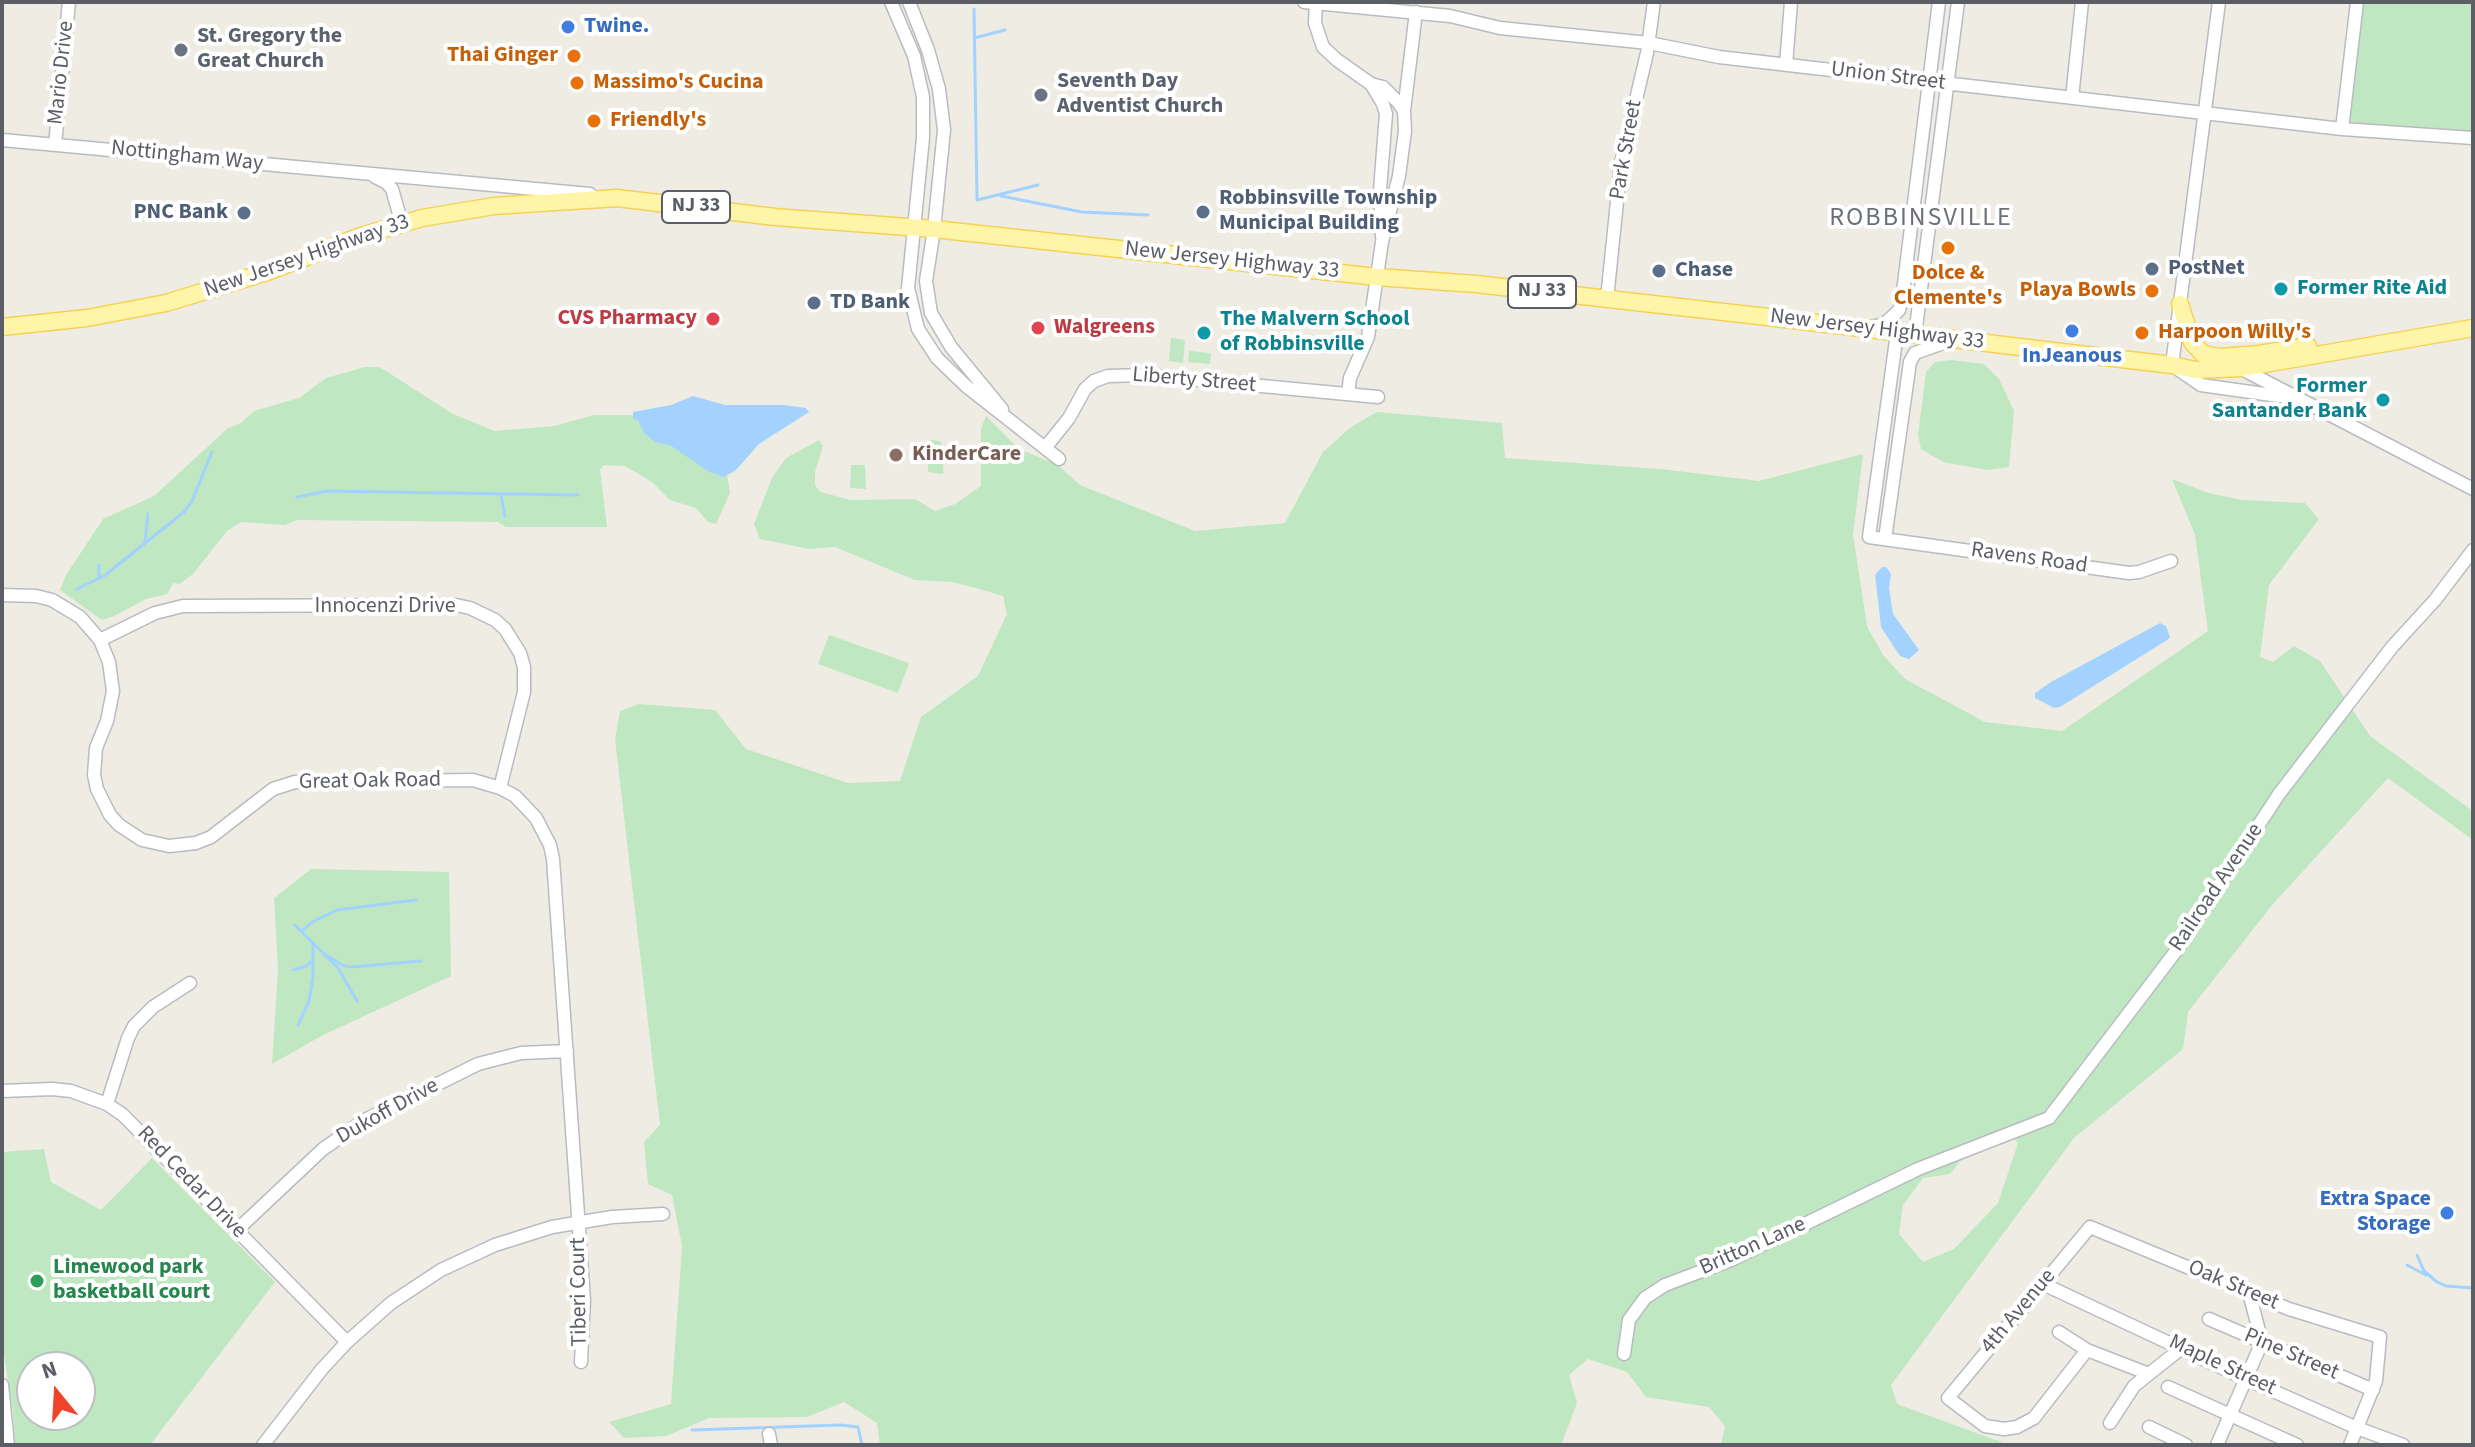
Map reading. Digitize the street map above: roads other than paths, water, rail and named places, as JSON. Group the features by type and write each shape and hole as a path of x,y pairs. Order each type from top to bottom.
{"main road":[{"name":"New Jersey Highway 33","path":"2,327 87,318 166,303 264,273 329,247 402,224 494,206 617,198 775,217 934,229 1607,299 2195,370 2241,368 2473,328"},
{"path":"2180,304 2192,342 2203,354 2220,357 2259,354 2343,340 2386,342"}],"street":[{"name":"Mario Drive","path":"55,145 69,2"},
{"name":"Union Street","path":"1304,2 1450,16 1500,28 1649,43 1719,57 1928,82 2342,129 2473,138"},
{"path":"1316,2 1315,23 1323,47 1371,84 1383,87 1404,111"},
{"name":"Park Street","path":"1607,299 1621,163 1649,43 1654,2"},
{"path":"1786,65 1791,2"},
{"path":"1856,328 1884,324 1899,310 1902,300 1939,2"},
{"path":"1915,335 1958,2"},
{"path":"2072,98 2082,2"},
{"path":"2219,2 2172,365 2201,385 2300,399"},
{"path":"2342,129 2357,2"},
{"path":"915,5 892,4 914,56 923,97 923,138 908,288 918,329 937,358 966,386 1059,459"},
{"path":"903,27 915,5"},
{"path":"915,5 939,89 944,130 926,281 931,313 951,347 1011,421"},
{"path":"1348,394 1350,378 1368,337 1382,242 1399,176 1416,12"},
{"path":"1371,84 1386,114 1380,190 1382,242"},
{"name":"Nottingham Way","path":"2,140 372,175 403,175 617,198"},
{"path":"372,175 392,189 402,224"},
{"path":"1897,333 1869,537 1885,539 1910,362 1915,353 1953,340"},
{"path":"2220,357 2473,489"},
{"name":"Liberty Street","path":"1045,448 1069,418 1085,389 1094,381 1108,376 1146,375 1378,397"},
{"name":"Ravens Road","path":"1885,539 2129,573 2171,561"},
{"name":"Railroad Avenue","path":"1918,1169 2049,1118 2176,951 2279,794 2392,647 2435,600 2473,550"},
{"name":"Great Oak Road","path":"2,595 36,596 59,604 80,617 100,640 109,662 113,691 107,721 96,748 97,789 102,803 119,825 142,840 169,846 196,843 211,837 273,789 295,782 473,780 500,788 526,805 550,845 579,1222"},
{"name":"Innocenzi Drive","path":"100,640 155,613 183,606 456,605 470,608 495,620 505,629 514,640 524,667 524,692 500,788"},
{"path":"107,1104 134,1026 153,1007 190,983"},
{"name":"Dukoff Drive","path":"237,1230 323,1149 365,1120 478,1064 521,1053 567,1051"},
{"name":"Red Cedar Drive","path":"2,1091 71,1091 107,1104 131,1122 347,1342"},
{"name":"Britton Lane","path":"1624,1354 1629,1320 1645,1298 1665,1285 1731,1260 1918,1169"},
{"path":"263,1445 347,1342 391,1303 441,1270 523,1235 579,1222 663,1214"},
{"name":"Tiberi Court","path":"579,1222 584,1300 581,1362"},
{"name":"4th Avenue","path":"2087,1350 2034,1418 2017,1427 2004,1429 1985,1426 1948,1398 2090,1227"},
{"name":"Oak Street","path":"2090,1227 2289,1309 2380,1337 2373,1390"},
{"name":"Maple Street","path":"2043,1284 2246,1379 2403,1445"},
{"path":"2217,1445 2262,1342 2249,1293"},
{"name":"Pine Street","path":"2209,1319 2373,1390"},
{"path":"2059,1332 2087,1350 2149,1374"},
{"path":"2110,1423 2134,1386 2183,1347"},
{"path":"2168,1387 2297,1445"},
{"path":"2,1388 8,1445"},
{"path":"2350,1445 2373,1390"},
{"path":"2149,1427 2186,1445"}],"water":[{"path":"693,396 725,405 784,405 806,408 809,412 759,444 735,471 723,477 708,471 671,446 655,442 633,418 633,412 671,405"},
{"path":"1886,567 1891,574 1889,588 1893,614 1919,650 1909,659 1900,656 1881,627 1875,575"},
{"path":"2160,623 2166,626 2170,637 2167,640 2060,707 2054,708 2035,698 2035,693 2051,682"}],"waterway":[{"path":"974,9 977,200 1038,185"},
{"path":"974,38 1005,30"},
{"path":"1001,196 1082,212 1148,215"},
{"path":"77,589 104,576 184,512 192,501 212,452"},
{"path":"297,497 327,491 578,495"},
{"path":"501,495 505,517"},
{"path":"145,542 148,514"},
{"path":"99,565 99,577"},
{"path":"302,931 312,922 337,910 416,900"},
{"path":"295,925 338,968 357,1001"},
{"path":"298,1025 309,1001 313,944"},
{"path":"325,954 351,967 421,961"},
{"path":"293,970 307,966 313,959"},
{"path":"2417,1255 2424,1271 2437,1282 2446,1286 2473,1288"},
{"path":"2407,1265 2426,1275"},
{"path":"692,1430 840,1425 858,1427 862,1445"}],"place":[{"name":"Twine.","path":"568,27"},
{"name":"St. Gregory the Great Church","path":"181,50"},
{"name":"Thai Ginger","path":"574,56"},
{"name":"Massimo's Cucina","path":"577,83"},
{"name":"Seventh Day Adventist Church","path":"1041,95"},
{"name":"Friendly's","path":"594,121"},
{"name":"Robbinsville Township Municipal Building","path":"1203,212"},
{"name":"PNC Bank","path":"244,213"},
{"name":"Dolce & Clemente's","path":"1948,248"},
{"name":"PostNet","path":"2152,269"},
{"name":"Chase","path":"1659,271"},
{"name":"Former Rite Aid","path":"2281,289"},
{"name":"Playa Bowls","path":"2152,291"},
{"name":"TD Bank","path":"814,303"},
{"name":"CVS Pharmacy","path":"713,319"},
{"name":"Walgreens","path":"1038,328"},
{"name":"InJeanous","path":"2072,331"},
{"name":"The Malvern School of Robbinsville","path":"1204,333"},
{"name":"Harpoon Willy's","path":"2142,333"},
{"name":"Former Santander Bank","path":"2383,400"},
{"name":"KinderCare","path":"896,455"},
{"name":"Extra Space Storage","path":"2447,1213"},
{"name":"Limewood park basketball court","path":"37,1281"}],"district":[{"name":"ROBBINSVILLE","path":"1921,219"}]}
